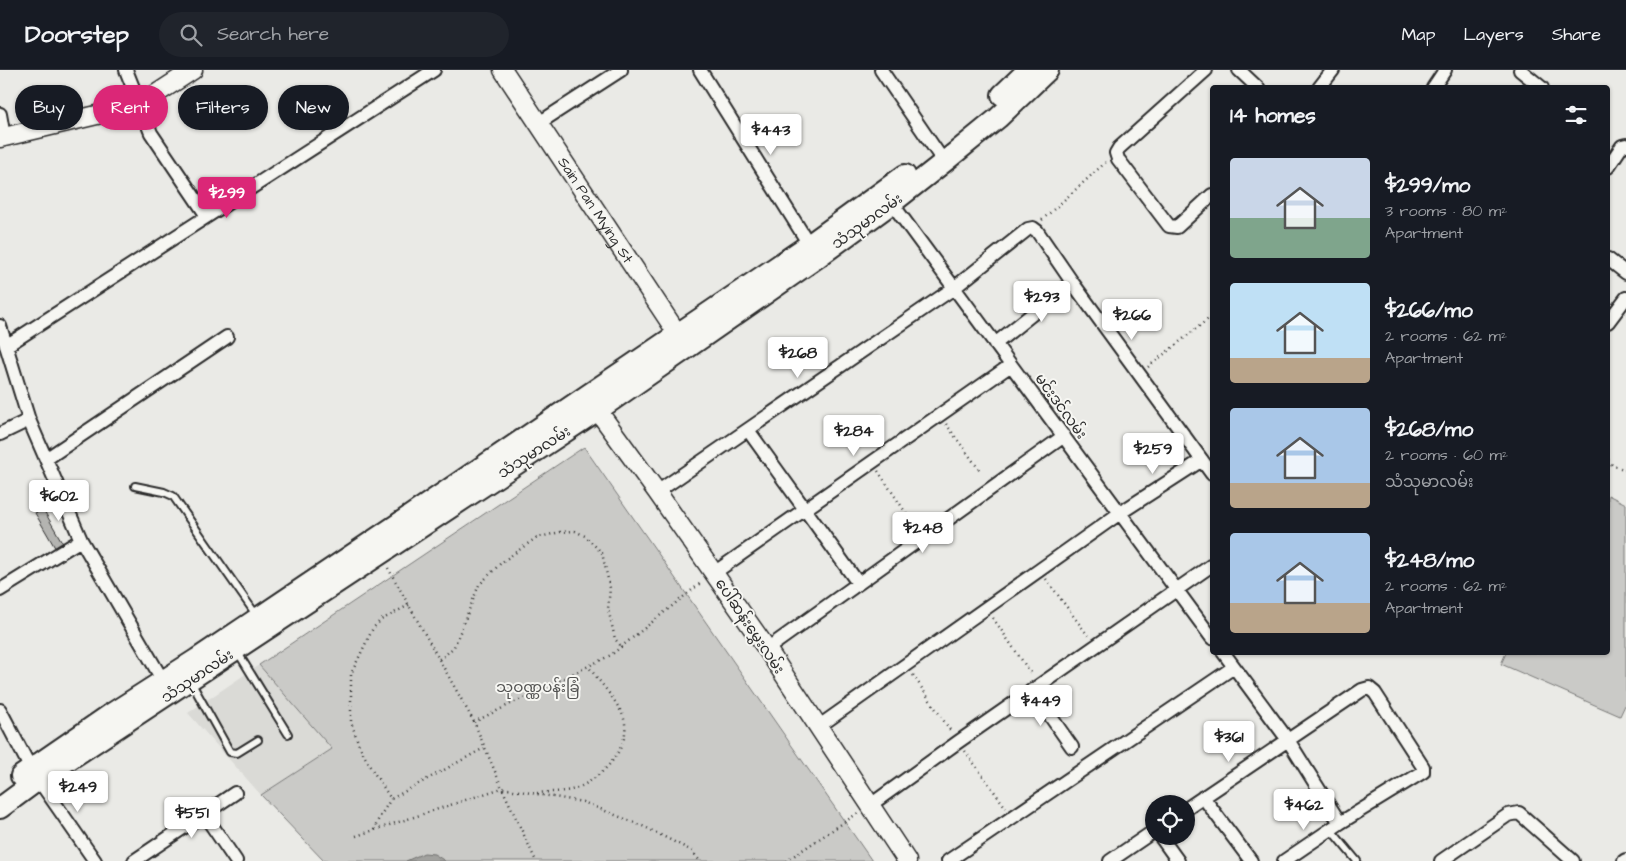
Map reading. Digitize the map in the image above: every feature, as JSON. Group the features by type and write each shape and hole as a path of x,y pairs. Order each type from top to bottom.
{"main road":[{"path":"168,86 193,70"},
{"name":"Sain Pan Mying St","path":"503,70 682,341"},
{"name":"သံသုမာလမ်း","path":"940,156 1028,70"},
{"name":"သံသုမာလမ်း","path":"167,687 190,681 380,554 592,403 814,251 888,198 940,156 998,118 1048,70"},
{"path":"2,137 93,116"},
{"name":"သံသုမာလမ်း","path":"0,791 34,775 167,687 258,618 592,403"},
{"name":"ပေါ်ဆန်းမွှေးလမ်း","path":"592,403 657,492 767,650 907,861"},
{"name":"သံသုမာလမ်း","path":"0,808 34,775"}],"street":[{"path":"126,70 132,85"},
{"path":"6,346 434,70"},
{"path":"539,123 621,70"},
{"path":"700,70 814,251"},
{"path":"881,70 940,156"},
{"path":"1206,70 1119,148 1116,153 1170,226 1177,227 1210,197"},
{"path":"1239,70 1255,85"},
{"path":"1321,85 1333,70"},
{"path":"1435,85 1445,70"},
{"path":"1520,70 1538,85"},
{"path":"0,114 2,137"},
{"path":"150,130 207,216"},
{"path":"1610,164 1622,146 1626,145"},
{"name":"မင်းဒင်လမ်း","path":"888,198 1210,635"},
{"path":"657,492 954,288 1028,229 1033,228 1210,471"},
{"path":"1610,261 1626,273"},
{"path":"995,344 1072,282"},
{"path":"1610,319 1626,298"},
{"path":"0,326 29,420 81,540 167,687"},
{"path":"46,459 227,337"},
{"path":"714,573 1011,365"},
{"path":"0,434 29,420"},
{"path":"748,430 858,583"},
{"path":"767,650 1064,436"},
{"path":"818,728 1120,513 1202,460"},
{"path":"0,590 81,540"},
{"path":"870,806 958,742 1210,566"},
{"path":"1225,655 1288,740 1336,826"},
{"path":"948,861 1234,667"},
{"path":"1035,688 1072,747"},
{"path":"1195,803 1362,690 1369,688 1375,693 1423,767 1423,772 1336,826 1286,860"},
{"path":"0,710 34,775 96,861"},
{"path":"134,861 235,793"},
{"path":"1203,798 1252,861"},
{"path":"1441,861 1508,815 1519,812 1573,861"},
{"path":"204,814 236,861"},
{"path":"1110,861 1145,837"},
{"path":"1166,845 1178,861"}],"lane":[{"path":"135,486 164,492 173,496 258,618"},
{"path":"236,650 288,734"},
{"path":"190,681 230,752 237,753 258,740"},
{"path":"1336,826 1357,861"}],"path":[{"path":"1033,228 1116,153"},
{"path":"1139,374 1210,318"},
{"path":"939,415 981,472"},
{"path":"872,462 908,516"},
{"path":"1610,463 1612,466 1626,470"},
{"path":"439,658 443,657 454,647 479,585 502,562 536,538 560,532 576,531 585,536 602,553 610,588 608,609 610,622 615,638 621,646"},
{"path":"380,554 474,722 536,861"},
{"path":"1039,570 1096,646"},
{"path":"474,722 610,655 714,573"},
{"path":"391,799 369,765 359,745 351,722 351,674 373,628 381,620 409,605"},
{"path":"986,608 1035,688"},
{"path":"906,665 1012,817"},
{"path":"533,794 572,790 596,778 620,752 625,727 623,716 588,666"},
{"path":"374,830 391,799 485,748"},
{"path":"356,836 502,788 583,802 636,824 692,851 700,861"},
{"path":"786,861 870,806"}],"shaded area":[{"path":"259,665 332,749 261,795 188,713"},
{"path":"424,853 434,854 445,861 406,861"}],"green space":[{"name":"သုဝဏ္ဏပန်းခြံ","path":"584,447 872,861 324,861 261,795 332,749 259,665"},
{"path":"1610,496 1626,504 1626,703 1620,716 1501,664 1505,655 1610,655"}],"building":[{"path":"43,509 65,547 57,551 35,513"}]}
